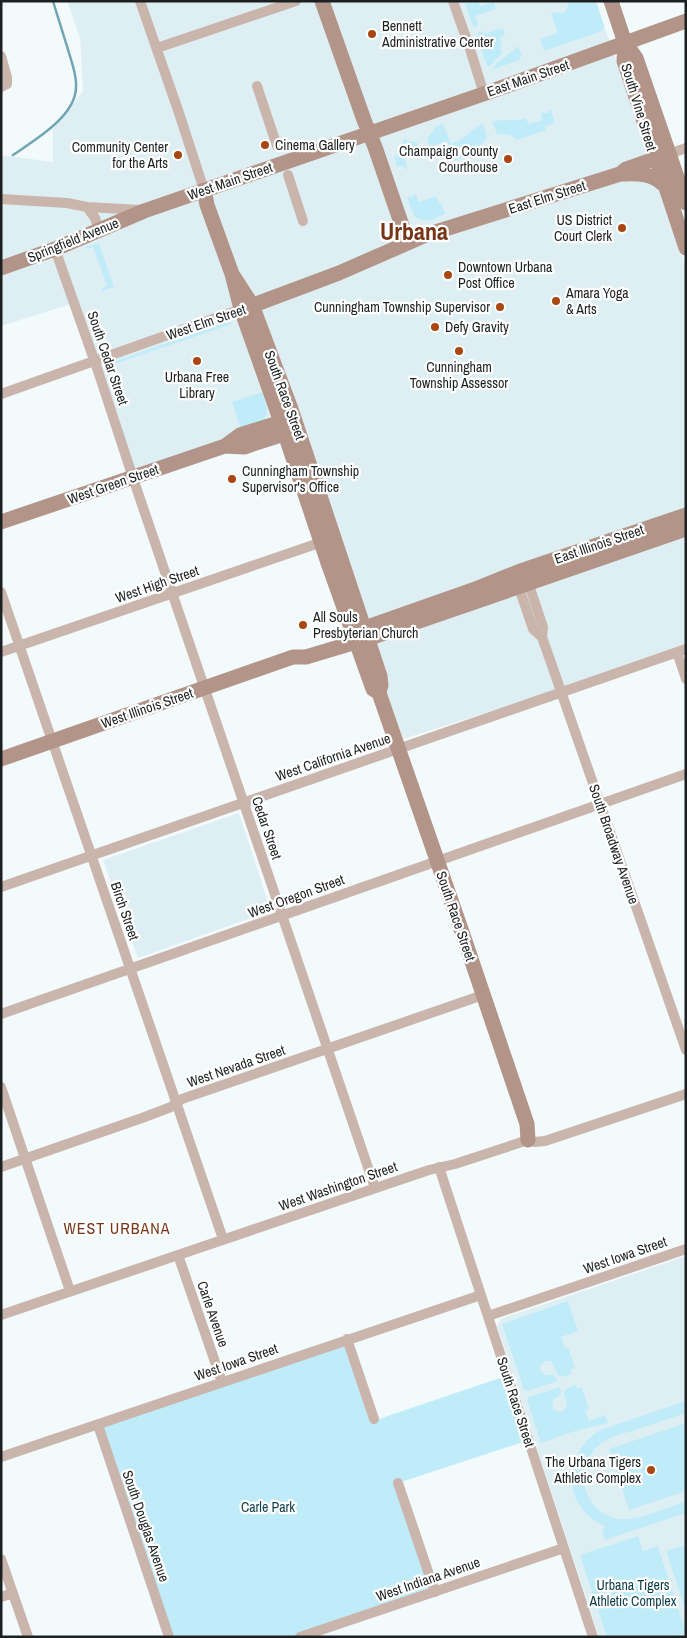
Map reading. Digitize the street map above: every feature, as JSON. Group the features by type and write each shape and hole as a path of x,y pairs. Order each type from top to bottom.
{"street":[{"name":"South Race Street","path":"140,1 179,113 207,205 232,274 247,307 290,426 360,635 373,688 379,693 438,861 526,1124 528,1140"},
{"path":"157,48 296,1"},
{"path":"322,1 408,243"},
{"path":"453,1 484,94"},
{"name":"South Vine Street","path":"611,1 625,43 624,61 662,156 686,203"},
{"name":"East Main Street","path":"370,133 686,21"},
{"path":"1,56 8,78 4,85"},
{"path":"257,86 277,146"},
{"name":"West Main Street","path":"1,199 67,203 87,207 144,211 370,133"},
{"name":"East Elm Street","path":"408,243 426,235 620,174 626,169 686,148"},
{"name":"South Vine Street","path":"662,156 664,185 686,248"},
{"path":"620,174 636,173 651,176 664,185"},
{"path":"288,175 303,221"},
{"path":"87,207 99,230"},
{"name":"Springfield Avenue","path":"1,268 55,250 144,211"},
{"name":"West Elm Street","path":"1,394 339,273 408,243"},
{"name":"South Cedar Street","path":"55,250 95,361 133,477"},
{"name":"South Race Street","path":"290,426 328,563 360,635"},
{"name":"West Green Street","path":"1,522 225,446 244,447 290,426"},
{"name":"Cedar Street","path":"133,477 375,1188"},
{"name":"East Illinois Street","path":"521,578 686,515"},
{"name":"East Illinois Street","path":"521,578 686,529"},
{"name":"West High Street","path":"1,652 322,542"},
{"name":"West Illinois Street","path":"1,759 293,657 304,649 360,635 521,578"},
{"name":"South Broadway Avenue","path":"521,578 534,629 542,638 686,1050"},
{"name":"Birch Street","path":"1,592 223,1240"},
{"path":"681,651 686,679"},
{"name":"West California Avenue","path":"1,887 681,651"},
{"name":"West Oregon Street","path":"1,1014 686,774"},
{"name":"West Nevada Street","path":"1,1167 171,1108 182,1099 483,995"},
{"path":"1,1087 70,1291"},
{"name":"West Washington Street","path":"1,1315 439,1167 455,1164 528,1140 534,1142 546,1141 686,1094"},
{"name":"South Race Street","path":"439,1167 593,1637"},
{"name":"West Iowa Street","path":"488,1316 686,1249"},
{"name":"Carle Avenue","path":"178,1255 222,1382"},
{"name":"West Iowa Street","path":"1,1457 481,1295"},
{"path":"347,1339 374,1420"},
{"name":"South Douglas Avenue","path":"98,1425 169,1637"},
{"path":"398,1483 435,1592"},
{"name":"West Indiana Avenue","path":"306,1636 564,1548"},
{"path":"1,1559 28,1637"},
{"path":"1,1597 13,1593"}],"shaded area":[{"path":"67,1 596,1 686,267 686,649 403,739 292,433 133,477 75,304 1,326 1,155 53,162 53,129 83,91 80,38"},
{"path":"239,813 271,911 138,958 103,860"},
{"path":"686,1256 686,1637 599,1637 497,1326 501,1319"}],"green space":[{"path":"464,1 472,1 473,3 478,1 480,6 494,2 496,9 475,16 478,24 475,27"},
{"path":"570,1 592,1 597,4 604,26 602,31 544,51 540,39 558,33 551,13 565,12"},
{"path":"503,28 505,35 500,37 502,53 490,66 487,66 477,35 479,32 483,31 484,34"},
{"path":"518,46 522,55 519,60 492,70 496,64"},
{"path":"551,110 555,123 545,126 546,130 517,140 510,135 497,134 492,121 525,118 529,124 542,120 541,113 548,113"},
{"path":"443,124 451,144 483,124 487,138 479,147 477,154 475,150 464,154 465,157 454,161 447,141 429,147 427,138 435,127"},
{"path":"404,139 417,142 420,150 404,156 408,170 402,166 397,167 394,157 397,155"},
{"path":"416,194 419,202 436,196 445,214 434,218 434,220 421,220 415,216 407,197 412,197"},
{"path":"99,243 114,287 102,291 101,289 107,286 93,247 87,249 86,247"},
{"path":"226,322 232,324 108,366 110,363"},
{"path":"262,392 267,409 265,418 241,429 232,402"},
{"path":"568,1301 578,1331 561,1337 565,1348 568,1347 575,1368 570,1369 572,1374 560,1377 552,1363 545,1361 540,1366 541,1372 546,1375 554,1375 558,1381 527,1391 524,1390 502,1324"},
{"name":"Carle Park","path":"344,1345 370,1422 503,1377 523,1442 398,1483 435,1592 301,1637 169,1637 98,1425"},
{"path":"576,1385 577,1389 582,1387 589,1409 585,1410 589,1421 605,1415 608,1423 578,1430 541,1443 527,1400 529,1397 560,1387 561,1394 553,1400 552,1405 554,1410 560,1412 567,1405 564,1394 565,1390"},
{"path":"686,1401 686,1413 608,1439 600,1444 591,1454 586,1465 584,1477 590,1500 597,1509 607,1516 620,1519 636,1518 686,1501 686,1513 605,1540 602,1529 606,1527 592,1518 581,1507 574,1495 573,1467 578,1453 587,1441 600,1430"},
{"name":"The Urbana Tigers Athletic Complex","path":"686,1423 686,1491 629,1510 609,1449"},
{"name":"Urbana Tigers Athletic Complex","path":"638,1536 643,1551 658,1546 686,1633 673,1637 607,1637 580,1555"},
{"path":"686,1545 686,1611 666,1551"}],"waterway":[{"path":"13,155 53,126 69,108 74,98 76,87 75,74 53,1"}],"place":[{"name":"Bennett Administrative Center","path":"372,34"},
{"name":"Cinema Gallery","path":"265,145"},
{"name":"Community Center for the Arts","path":"178,155"},
{"name":"Champaign County Courthouse","path":"508,159"},
{"name":"US District Court Clerk","path":"622,228"},
{"name":"Downtown Urbana Post Office","path":"448,275"},
{"name":"Amara Yoga & Arts","path":"556,301"},
{"name":"Cunningham Township Supervisor","path":"500,307"},
{"name":"Defy Gravity","path":"435,327"},
{"name":"Cunningham Township Assessor","path":"459,351"},
{"name":"Urbana Free Library","path":"197,361"},
{"name":"Cunningham Township Supervisor's Office","path":"232,479"},
{"name":"All Souls Presbyterian Church","path":"303,625"},
{"name":"The Urbana Tigers Athletic Complex","path":"651,1470"}],"district":[{"name":"Urbana","path":"414,231"},
{"name":"WEST URBANA","path":"117,1228"}]}
